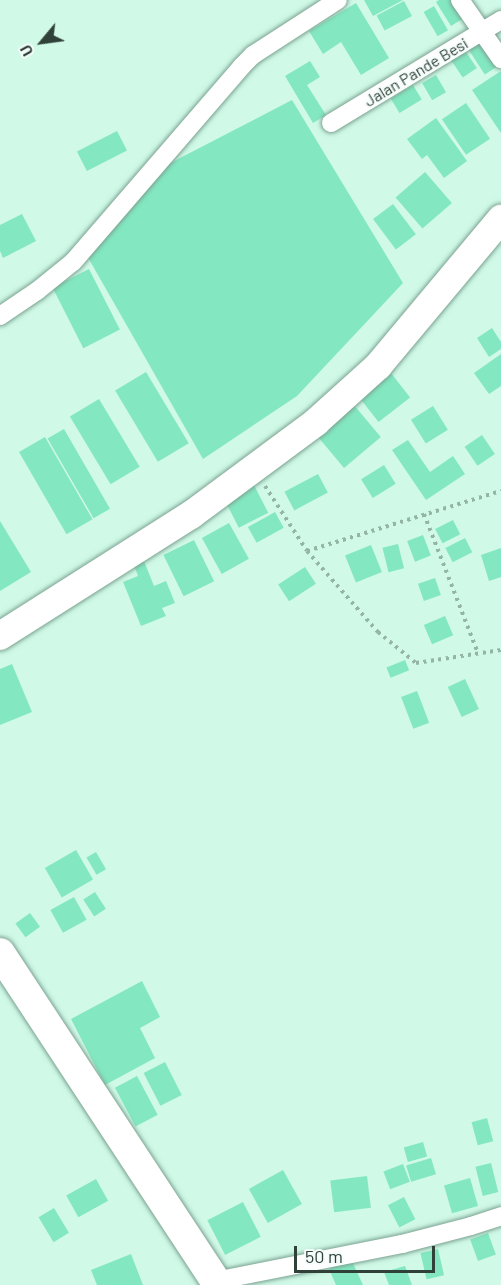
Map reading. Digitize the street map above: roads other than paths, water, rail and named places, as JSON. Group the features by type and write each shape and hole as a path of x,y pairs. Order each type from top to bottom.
{"highway":[{"path":"0,953 216,1283"}],"main road":[{"path":"0,636 191,515 316,422 378,366 501,219"}],"street":[{"path":"0,316 37,291 73,262 253,55 338,0"},
{"path":"460,0 501,58"},
{"name":"Jalan Pande Besi","path":"331,123 501,20"},
{"path":"216,1283 402,1244 501,1216"}]}
